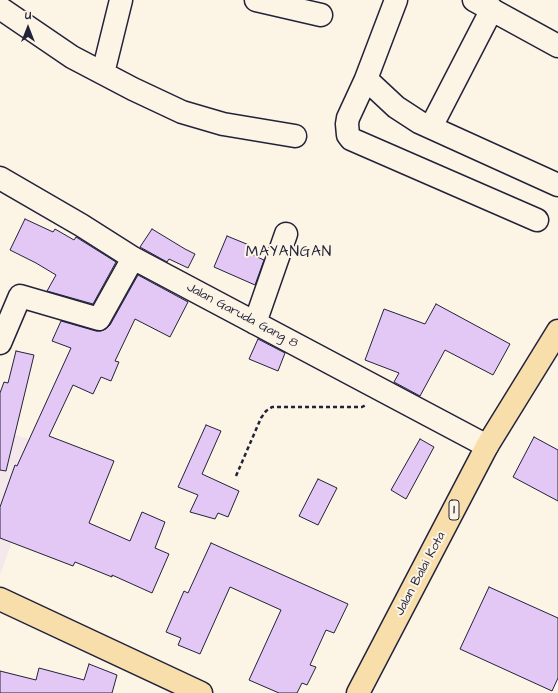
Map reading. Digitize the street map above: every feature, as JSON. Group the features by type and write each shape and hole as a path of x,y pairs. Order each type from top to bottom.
{"main road":[{"name":"Jalan Balai Kota","path":"358,693 487,446 558,332"},
{"path":"0,599 201,693"}],"street":[{"path":"103,73 121,0"},
{"path":"256,0 321,15"},
{"path":"396,0 366,79 348,118 348,134 351,139 537,220"},
{"path":"431,128 483,5 558,46"},
{"path":"0,8 72,56 182,112 223,124 295,136"},
{"path":"366,79 396,107 419,122 558,185"},
{"name":"Jalan Garuda Gang 8","path":"0,178 81,225 133,258 487,446"},
{"path":"255,323 286,234"},
{"path":"0,343 20,296 100,319 133,258"}],"path":[{"path":"236,476 261,418 266,411 272,407 362,407 365,405 376,387"}],"shaded area":[{"path":"0,430 47,445 0,575"}],"building":[{"path":"25,219 53,232 55,229 74,240 76,237 116,262 93,304 47,291 56,275 10,250"},
{"path":"152,229 195,254 188,268 169,259 167,262 140,247"},
{"path":"227,236 249,245 246,252 264,260 255,285 214,267"},
{"path":"138,275 188,302 170,337 135,319 115,361 119,362 111,381 101,377 93,394 73,385 49,436 114,461 89,523 130,541 142,512 165,522 155,548 169,554 152,593 112,575 112,577 75,562 73,566 0,538 0,507 15,465 17,466 71,348 52,341 61,321 96,331 106,329 110,325"},
{"path":"436,304 510,344 493,375 445,350 420,396 394,382 399,373 365,360 384,309 425,324"},
{"path":"258,339 285,353 278,371 249,359"},
{"path":"16,351 34,355 6,471 0,470 0,393 4,382 8,383"},
{"path":"206,425 221,431 202,474 239,491 228,517 218,513 215,519 190,512 198,495 178,487"},
{"path":"534,437 558,450 558,501 513,477"},
{"path":"420,439 434,447 406,499 391,490"},
{"path":"318,479 337,488 318,525 299,516"},
{"path":"211,543 348,604 334,633 326,630 310,665 316,667 307,685 302,683 297,693 279,693 249,680 281,610 230,587 200,654 178,645 181,638 166,632 184,591 188,593"},
{"path":"489,587 558,618 558,678 552,691 460,649"},
{"path":"89,664 117,675 112,693 0,693 0,671 36,680 39,668 84,680"}],"district":[{"name":"MAYANGAN","path":"289,253"}]}
